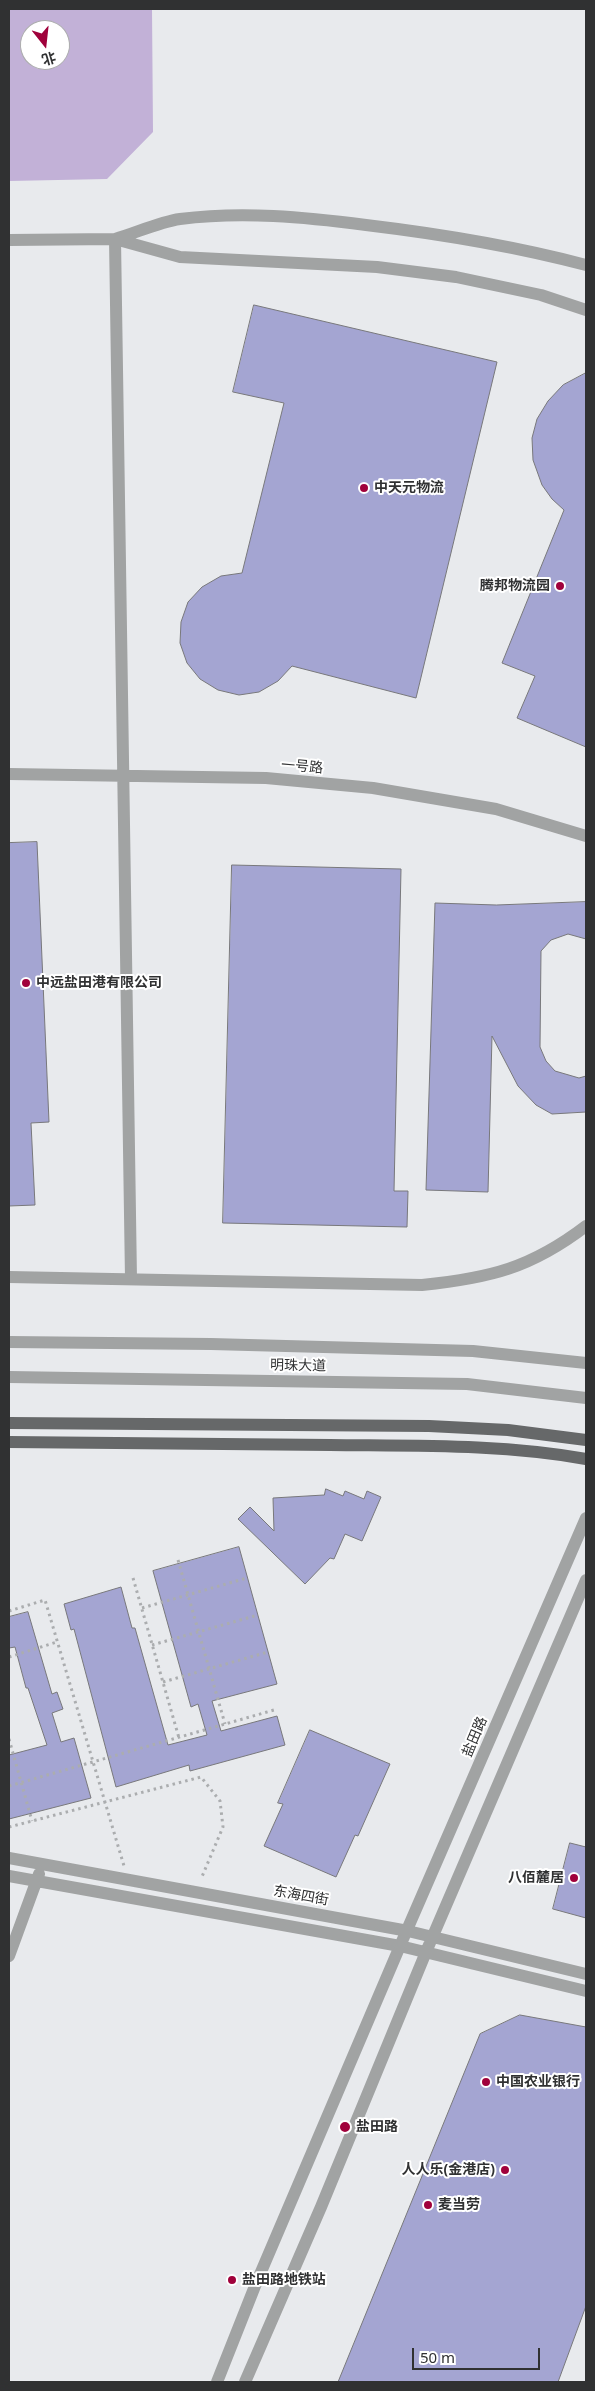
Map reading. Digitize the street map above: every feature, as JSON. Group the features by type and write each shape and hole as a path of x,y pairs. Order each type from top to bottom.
{"main road":[{"path":"9,1423 429,1426 508,1430 586,1440"},
{"path":"9,1442 444,1446 506,1448 562,1454 586,1459"}],"street":[{"path":"115,239 179,219 258,215 338,221 446,234 537,252 586,265"},
{"path":"9,240 115,239 180,257 368,267 456,277 540,295 586,310"},
{"path":"115,239 131,1279"},
{"name":"一号路","path":"9,774 276,779 373,788 496,810 586,836"},
{"path":"9,1277 422,1285 460,1281 530,1262 561,1246 586,1226"},
{"name":"明珠大道","path":"9,1342 210,1344 473,1351 586,1363"},
{"name":"明珠大道","path":"9,1377 467,1384 586,1398"},
{"name":"盐田路","path":"217,2382 255,2286 400,1946 586,1518"},
{"path":"245,2382 321,2207 432,1936 586,1580"},
{"name":"东海四街","path":"9,1858 408,1931 586,1974"},
{"path":"9,1956 42,1864"},
{"path":"9,1876 400,1946 586,1991"}],"path":[{"path":"178,1560 225,1724"},
{"path":"133,1578 178,1738"},
{"path":"142,1608 248,1578"},
{"path":"9,1611 45,1600 125,1870"},
{"path":"152,1645 258,1615"},
{"path":"9,1657 57,1642"},
{"path":"163,1682 268,1652"},
{"path":"9,1786 274,1710"},
{"path":"9,1738 32,1821"},
{"path":"9,1827 201,1777 220,1801 223,1827 199,1883"}],"shaded area":[{"path":"9,9 152,9 153,132 107,179 9,181"}],"building":[{"name":"中天元物流","path":"254,305 497,362 416,698 292,666 278,681 259,692 239,695 218,690 200,679 187,663 180,643 181,622 188,602 202,587 221,576 242,573 284,403 233,392"},
{"name":"腾邦物流园","path":"586,373 586,747 517,718 535,676 502,663 564,510 552,499 542,485 533,460 532,438 537,419 548,401 563,385"},
{"name":"中远盐田港有限公司","path":"37,842 49,1122 31,1123 35,1205 9,1206 9,843"},
{"path":"232,865 401,869 394,1191 408,1191 407,1227 223,1223"},
{"path":"586,902 586,939 568,934 551,940 541,951 540,1047 546,1061 555,1071 579,1078 586,1076 586,1112 552,1114 536,1105 518,1086 492,1036 488,1192 426,1190 435,903 496,905"},
{"path":"326,1489 343,1496 345,1491 364,1499 367,1491 381,1497 362,1541 345,1534 334,1559 330,1558 305,1584 238,1519 250,1507 274,1531 273,1498 324,1495"},
{"path":"239,1547 277,1684 212,1701 221,1731 277,1716 285,1745 190,1771 189,1765 116,1787 74,1629 71,1630 64,1604 121,1587 132,1628 135,1628 168,1745 207,1735 198,1704 191,1707 153,1571"},
{"path":"28,1612 52,1694 57,1692 63,1709 52,1713 61,1742 74,1738 91,1798 9,1819 9,1755 47,1745 28,1688 26,1688 15,1647 9,1648 9,1617"},
{"path":"310,1730 390,1764 358,1836 355,1835 336,1877 264,1846 283,1804 278,1803"},
{"name":"八佰麓居","path":"570,1843 586,1847 586,1918 553,1909"},
{"name":"人人乐(金港店)","path":"520,2015 586,2027 586,2306 558,2382 338,2382 480,2034"}],"place":[{"name":"中天元物流","path":"364,488"},
{"name":"腾邦物流园","path":"560,586"},
{"name":"中远盐田港有限公司","path":"26,983"},
{"name":"八佰麓居","path":"574,1878"},
{"name":"中国农业银行","path":"486,2082"},
{"name":"盐田路","path":"345,2127"},
{"name":"人人乐(金港店)","path":"505,2170"},
{"name":"麦当劳","path":"428,2205"},
{"name":"盐田路地铁站","path":"232,2280"}]}
